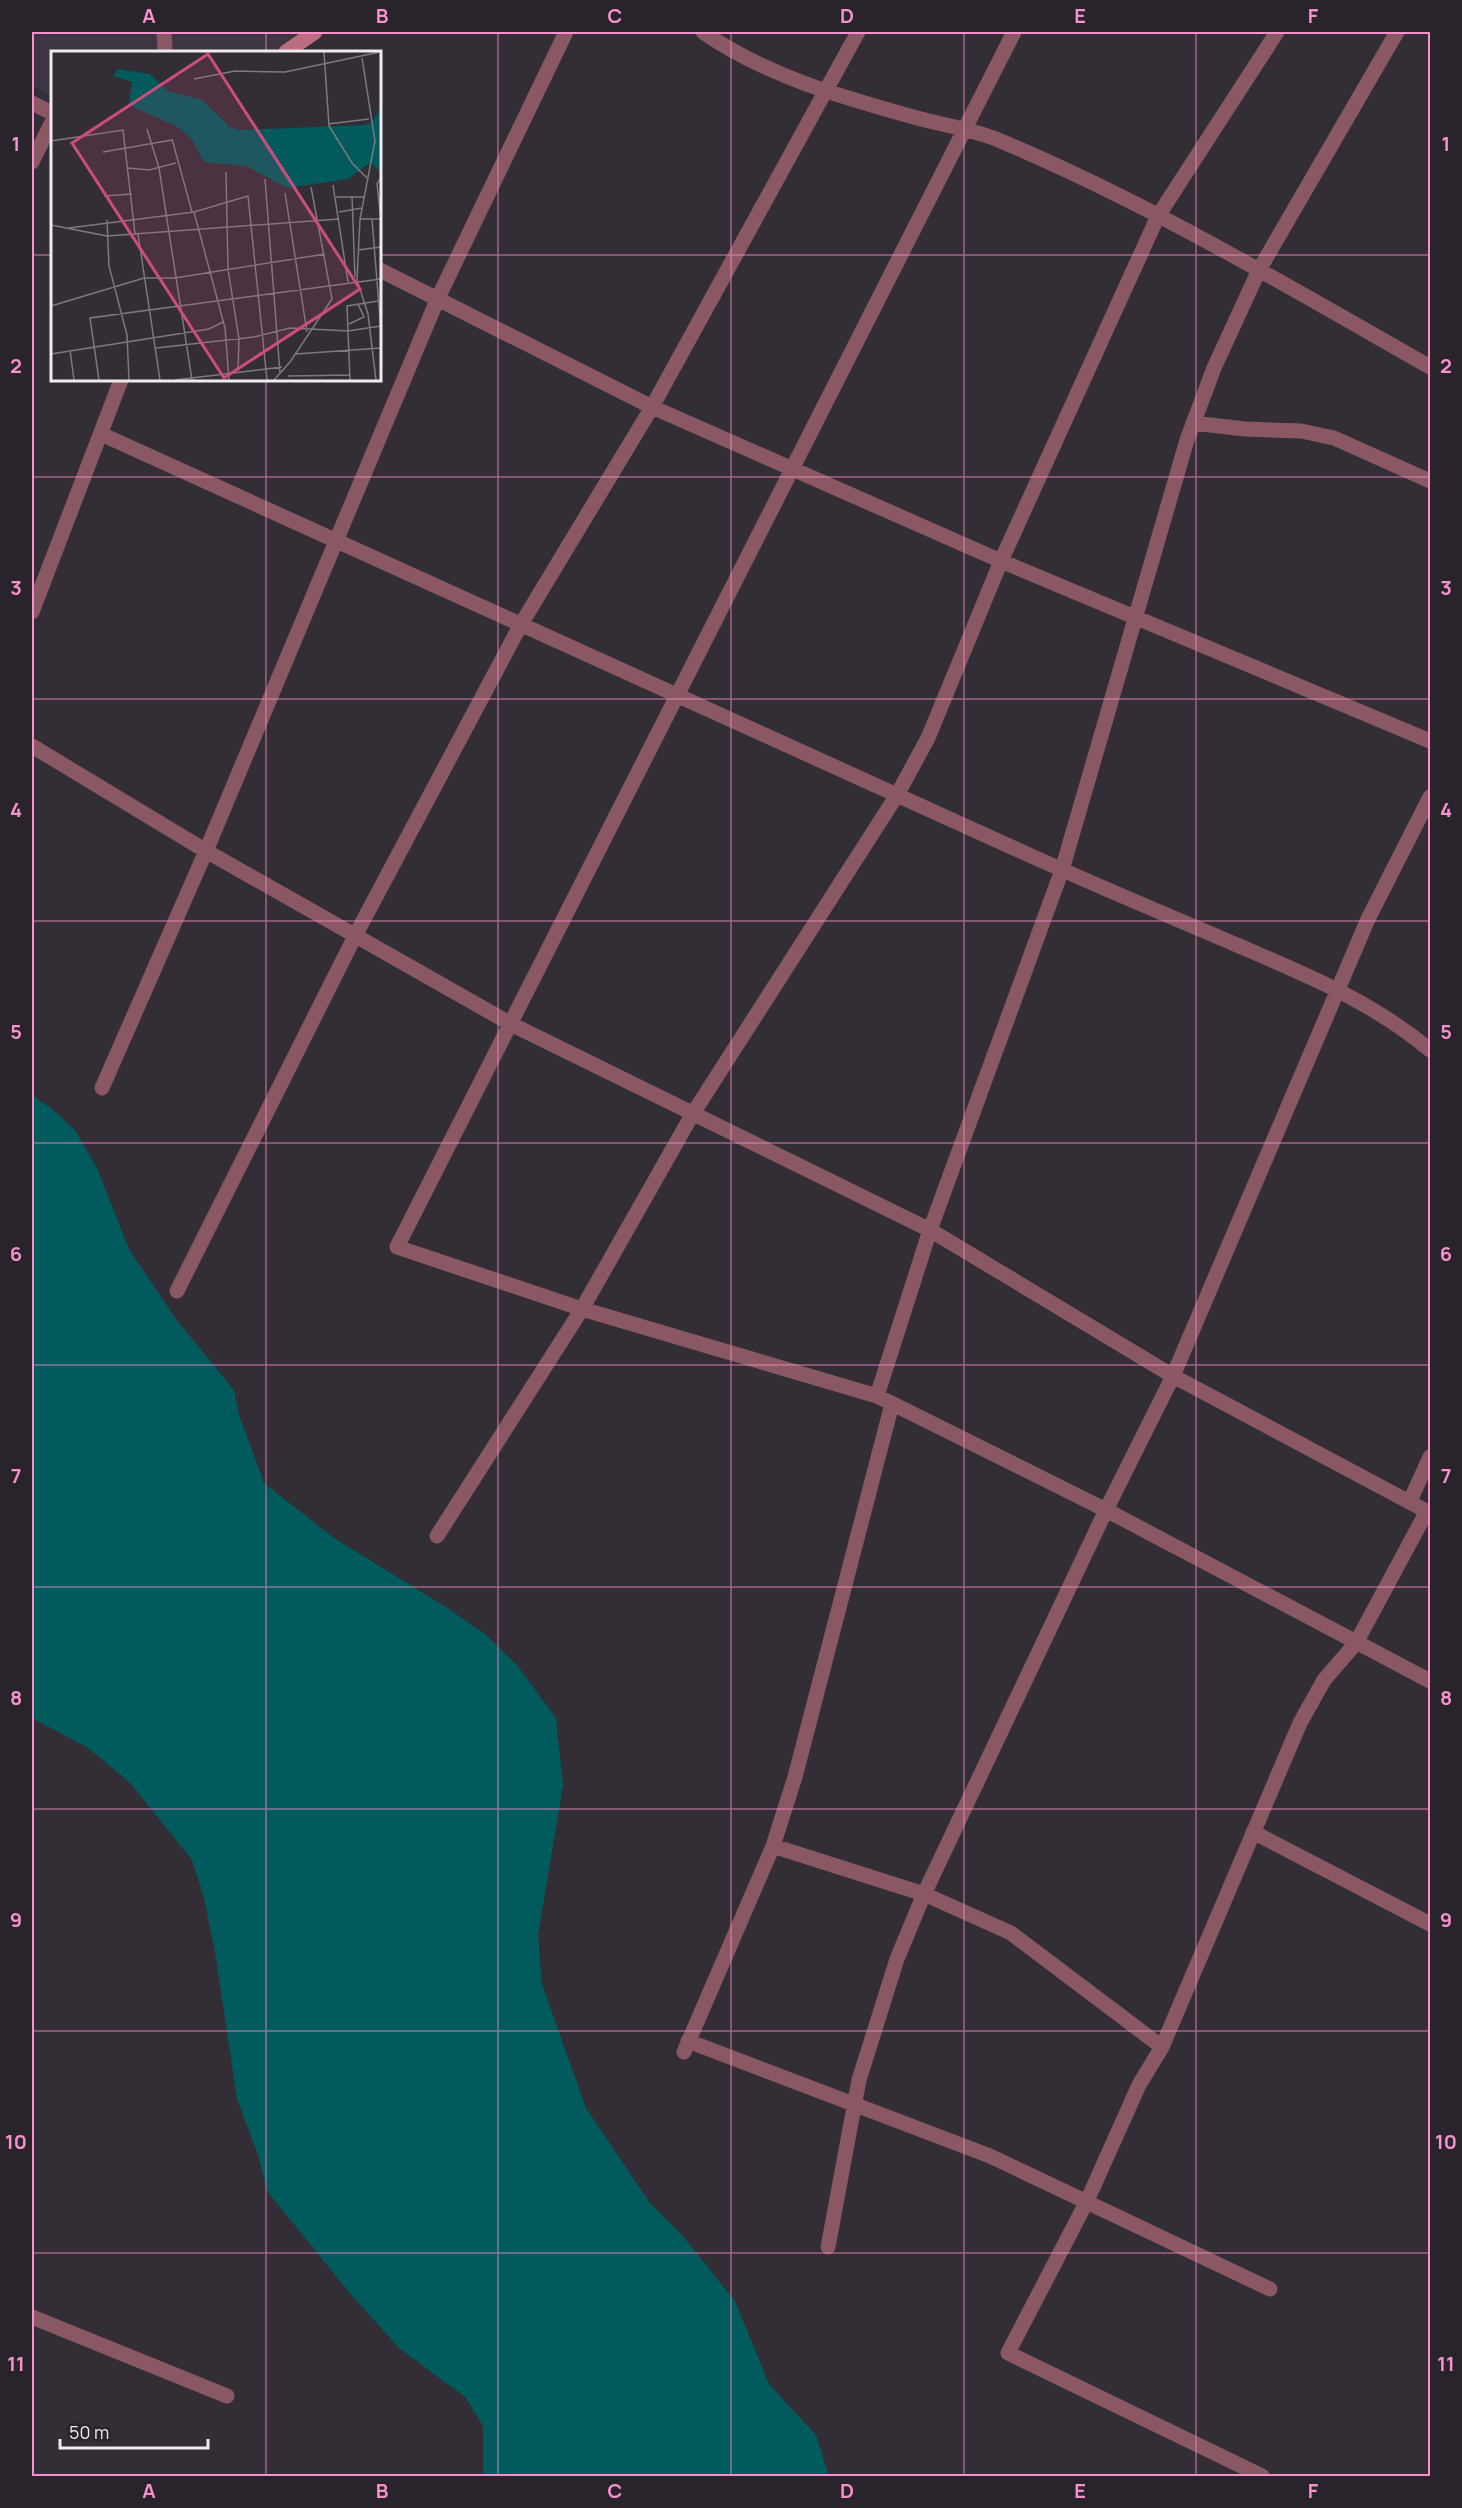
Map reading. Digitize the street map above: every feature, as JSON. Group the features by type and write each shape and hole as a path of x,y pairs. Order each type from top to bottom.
{"street":[{"path":"164,32 165,48"},
{"path":"287,51 315,32"},
{"path":"102,1088 206,851 438,298 566,32"},
{"path":"704,32 725,47 824,92 993,138 1023,151 1158,216 1431,367"},
{"path":"177,1291 355,936 520,626 652,407 858,32"},
{"path":"1014,32 962,130 397,1247 582,1309 735,1352 877,1396 1106,1510 1431,1681"},
{"path":"437,1536 582,1309 692,1114 897,795 928,738 1001,561 1158,216 1277,32"},
{"path":"877,1396 930,1230 1062,870 1134,615 1194,423 1214,368 1259,270 1396,32"},
{"path":"32,102 51,112"},
{"path":"32,162 51,124"},
{"path":"381,270 652,407 792,470 1001,561 1431,741"},
{"path":"32,612 122,381"},
{"path":"1194,423 1245,429 1301,431 1334,438 1431,481"},
{"path":"101,434 1062,870 1339,989 1398,1023 1431,1050"},
{"path":"32,746 206,851 511,1024 930,1230 1173,1376 1429,1512 1356,1643 1324,1680 1300,1723 1162,2047 1139,2085 1087,2201 1008,2353 1262,2476"},
{"path":"828,2247 859,2080 897,1959 924,1894 1106,1510 1173,1376 1368,919 1431,798"},
{"path":"892,1404 795,1777 773,1845 686,2047 990,2156 1270,2289"},
{"path":"1410,1501 1431,1457"},
{"path":"1253,1832 1431,1924"},
{"path":"773,1845 924,1894 1011,1933 1162,2047"},
{"path":"32,2318 227,2396"}],"shaded area":[{"path":"32,32 310,32 286,51 51,51 51,96 32,86"}],"water":[{"path":"32,1095 75,1130 97,1168 129,1249 176,1319 234,1390 239,1415 264,1483 334,1538 446,1607 485,1634 517,1665 556,1718 563,1786 538,1935 542,1984 586,2108 650,2203 682,2235 735,2301 769,2384 816,2435 829,2476 483,2476 483,2426 466,2398 399,2348 347,2290 267,2191 258,2155 237,2099 215,1952 204,1898 192,1860 130,1783 88,1748 32,1718"}]}
